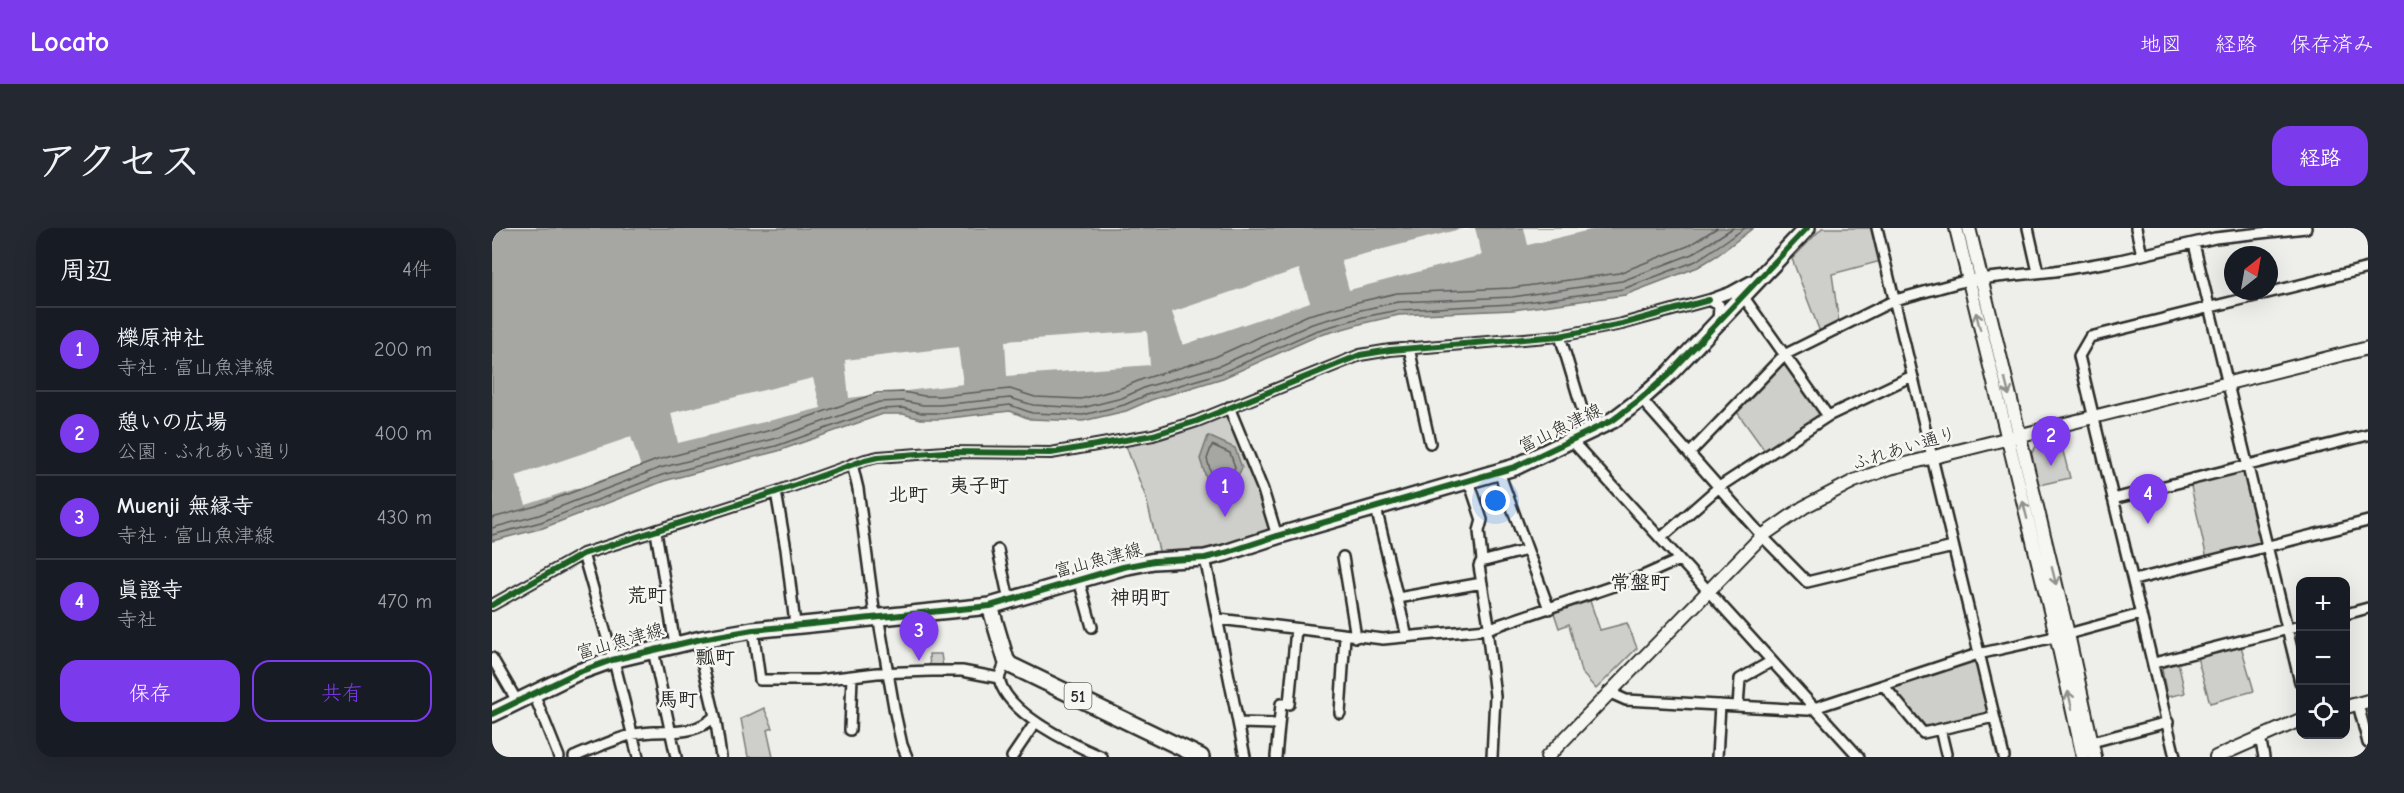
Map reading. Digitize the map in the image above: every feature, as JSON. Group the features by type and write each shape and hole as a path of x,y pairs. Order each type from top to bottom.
{"main road":[{"name":"富山魚津線","path":"492,714 576,673 612,660 653,650 795,624 990,606 1154,561 1205,558 1515,467 1613,420 1641,399 1669,374 1807,228"},
{"path":"990,606 1006,660"},
{"name":"51","path":"1006,660 1010,665 1201,757"}],"street":[{"path":"1877,228 2004,757"},
{"path":"1956,228 1974,279 2062,634 2095,757"},
{"path":"1969,228 1974,279"},
{"path":"2028,228 2038,272"},
{"path":"2136,228 2142,255"},
{"path":"1690,453 1784,355 1895,300 1974,279 2038,272 2142,255 2215,238 2306,228"},
{"path":"2194,244 2211,306 2296,663"},
{"path":"2175,757 2079,356 2090,337 2368,268"},
{"path":"492,605 583,554 656,532 878,457 945,452 1051,453 1168,432 1360,355 1409,348 1560,336 1622,324 1709,300 1731,292 1761,276"},
{"path":"1743,296 1828,416"},
{"path":"1709,300 1719,304 1718,323"},
{"path":"1560,336 1589,432"},
{"path":"1409,348 1430,442"},
{"name":"ふれあい通り","path":"1547,757 1762,536 1804,507 1854,481 1932,456 2368,348"},
{"path":"1661,538 1719,487 1828,416 1912,376"},
{"path":"1641,399 1762,536 1807,582 1953,547"},
{"path":"1229,407 1263,490 1277,536"},
{"path":"2113,499 2368,435"},
{"path":"1572,441 1859,757"},
{"path":"852,464 858,489 874,609 878,616 887,673 902,745 907,757"},
{"path":"1499,472 1549,609"},
{"path":"1469,481 1482,520 1479,531 1481,562 1479,566 1489,625 1487,629 1495,696 1492,757"},
{"path":"776,492 795,624"},
{"path":"1376,507 1407,637"},
{"path":"2134,580 2368,521"},
{"path":"656,532 675,645"},
{"path":"998,550 1009,600"},
{"path":"1481,562 1527,550"},
{"path":"583,554 638,757"},
{"path":"1343,557 1356,637"},
{"path":"1205,558 1245,757"},
{"path":"1219,619 1383,639 1487,629 1644,576 1679,560"},
{"path":"1079,580 1092,627"},
{"path":"1398,598 1482,583"},
{"path":"2350,613 2368,608"},
{"path":"1608,692 1626,700 1808,710 1978,654 2141,614"},
{"path":"2154,663 2296,627"},
{"path":"1276,757 1281,704 1289,704 1296,629"},
{"path":"753,630 760,680 818,680 887,673 962,671 999,678"},
{"path":"2062,634 2083,757"},
{"path":"1340,713 1345,636"},
{"path":"698,640 715,716 721,757"},
{"path":"653,650 676,757"},
{"path":"492,658 517,701"},
{"path":"1006,660 999,678 1000,687 1035,723 1102,757"},
{"path":"1738,706 1740,680 1772,661"},
{"path":"850,730 852,676"},
{"path":"1884,686 1923,733 1994,717"},
{"path":"533,692 559,757"},
{"path":"2357,704 2368,743"},
{"path":"1717,757 1720,705"},
{"path":"574,757 592,753 632,735 669,730 679,733 693,730 707,724 715,716"},
{"path":"2092,742 2168,722"},
{"path":"2216,757 2296,722"},
{"path":"1012,757 1035,723"},
{"path":"1240,723 1276,724"},
{"path":"1940,729 1946,754"},
{"path":"2260,737 2264,757"}],"shaded area":[{"path":"1822,228 1873,228 1881,261 1832,274 1839,323 1820,332 1792,259"},
{"path":"1781,363 1786,365 1819,412 1817,418 1765,451 1737,412"},
{"path":"1228,413 1260,492 1272,533 1207,549 1160,555 1146,498 1126,446 1165,438"},
{"path":"2059,436 2070,478 2039,485 2031,454 2042,438"},
{"path":"2241,469 2247,472 2264,541 2261,545 2207,559 2190,482"},
{"path":"1589,598 1600,630 1627,623 1637,648 1596,689 1581,672 1569,624 1559,628 1553,610"},
{"path":"2241,646 2254,691 2210,703 2197,657"},
{"path":"929,654 941,654 943,667 930,668"},
{"path":"1978,654 1994,715 1924,732 1884,686"},
{"path":"2178,662 2185,693 2167,697 2162,669 2163,666"},
{"path":"764,708 773,728 767,730 773,757 748,757 741,719"}],"water":[{"path":"492,228 1753,228 1698,267 1625,295 1513,310 1399,315 1364,323 1317,336 1223,378 1151,400 1126,411 1083,421 1030,419 1010,411 941,419 883,414 778,451 664,481 543,528 492,541"},
{"path":"1208,436 1235,448 1242,468 1233,485 1211,493 1200,459"}],"pier":[{"path":"1464,228 1475,228 1482,255 1349,290 1341,260"},
{"path":"1524,228 1598,228 1528,245"},
{"path":"1299,269 1310,302 1183,345 1172,312"},
{"path":"1147,331 1150,365 1007,376 1005,341"},
{"path":"958,347 963,384 849,398 845,360"},
{"path":"813,378 821,408 678,443 671,413"},
{"path":"631,437 641,467 526,505 516,476"}],"cycle path":[{"path":"492,714 576,673 612,660 701,639 753,630 990,606 1123,567 1154,561 1205,558 1225,553 1515,467 1613,420 1641,399 1669,374 1807,228"},
{"path":"492,605 583,554 776,492 865,460 945,452 1051,453 1153,435 1197,421 1360,355 1390,350 1560,336 1622,324 1709,300"}],"place":[{"name":"憩いの広場","path":"2051,466"},
{"name":"櫟原神社","path":"1225,517"},
{"name":"眞證寺","path":"2148,524"},
{"name":"Muenji 無縁寺","path":"919,661"}],"district":[{"name":"夷子町","path":"979,485"},
{"name":"北町","path":"908,494"},
{"name":"常盤町","path":"1640,582"},
{"name":"荒町","path":"647,595"},
{"name":"神明町","path":"1140,597"},
{"name":"瓢町","path":"715,657"},
{"name":"馬町","path":"678,699"}]}
